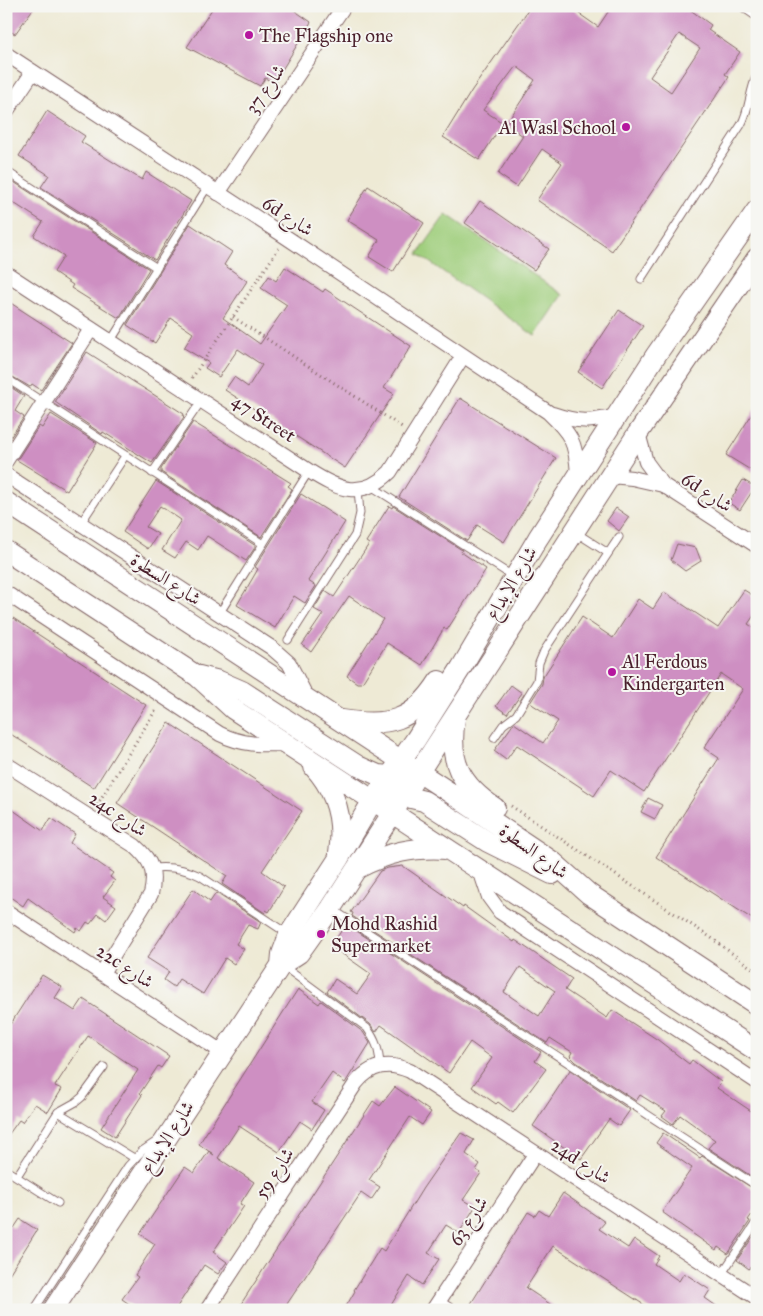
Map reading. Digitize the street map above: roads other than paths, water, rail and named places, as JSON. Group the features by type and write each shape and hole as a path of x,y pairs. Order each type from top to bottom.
{"main road":[{"name":"شارع الإبداع","path":"281,965 289,934 339,858 388,777 416,740 578,474 757,210"},
{"name":"شارع الإبداع","path":"53,1310 281,965 299,953 331,908 638,434 757,258"},
{"path":"611,476 609,467 611,448 681,338 699,294"},
{"name":"شارع السطوة","path":"6,502 337,720 420,772 552,862 589,894 757,1005"},
{"path":"6,551 197,676 233,709 757,1051"},
{"path":"337,720 374,724 390,722 405,716 419,707 430,695 462,646 480,634"},
{"path":"197,676 219,681 242,691 358,766 378,776 399,777 420,772"},
{"path":"456,715 453,732 453,750 458,768 466,784 479,797 561,853 573,865 589,894"},
{"path":"293,747 323,776 335,799 341,824 339,858"},
{"path":"373,800 380,796 403,796 424,802 488,842 589,894"},
{"path":"357,869 378,858 402,851 425,848 448,849"}],"street":[{"name":"شارع 37","path":"213,189 341,7"},
{"name":"6d شارع","path":"6,54 286,237 548,412 570,436 577,456 578,474"},
{"path":"6,112 33,72"},
{"name":"47 Street","path":"6,273 337,487 365,488"},
{"path":"6,461 91,329"},
{"path":"365,488 381,480 390,472 463,356"},
{"name":"6d شارع","path":"548,412 582,422 616,416"},
{"name":"6d شارع","path":"638,434 646,462 663,485"},
{"name":"شارع السطوة","path":"6,475 280,653 293,670 308,700"},
{"name":"6d شارع","path":"611,476 632,478 663,485 757,546"},
{"path":"6,593 220,734 235,741 293,747"},
{"name":"24c شارع","path":"6,764 134,846 145,855 152,868"},
{"path":"102,973 151,894 154,881 152,868"},
{"path":"480,870 489,897 500,912 757,1082"},
{"name":"22c شارع","path":"6,911 222,1052"},
{"name":"24d شارع","path":"380,1065 401,1067 410,1071 757,1298"},
{"name":"شارع 59","path":"207,1310 356,1083 367,1072 380,1065"},
{"name":"شارع 63","path":"436,1305 535,1154"}],"lane":[{"path":"741,6 757,17"},
{"path":"641,278 741,125 746,116 750,93 757,75"},
{"path":"6,171 157,268"},
{"path":"110,342 157,268 213,189"},
{"path":"6,378 263,544"},
{"path":"152,472 202,400"},
{"path":"80,524 125,456"},
{"path":"219,614 309,470"},
{"path":"288,640 354,536 365,488 514,577"},
{"path":"575,531 608,554"},
{"path":"494,738 503,725 516,714 538,677 539,663 544,651 619,537"},
{"path":"152,868 177,867 189,870 289,934"},
{"path":"331,908 757,1186"},
{"path":"281,965 367,1028 375,1039 380,1065"},
{"path":"16,1176 58,1112 82,1097 104,1067"},
{"path":"58,1112 134,1158"},
{"path":"34,1310 134,1158 150,1145 168,1135"},
{"path":"6,1170 58,1203"},
{"path":"721,1275 757,1221"},
{"path":"436,1305 454,1310"}],"place":[{"name":"The Flagship one","path":"249,35"},
{"name":"Al Wasl School","path":"626,127"},
{"name":"Al Ferdous Kindergarten","path":"612,672"},
{"name":"Mohd Rashid Supermarket","path":"321,934"}]}
